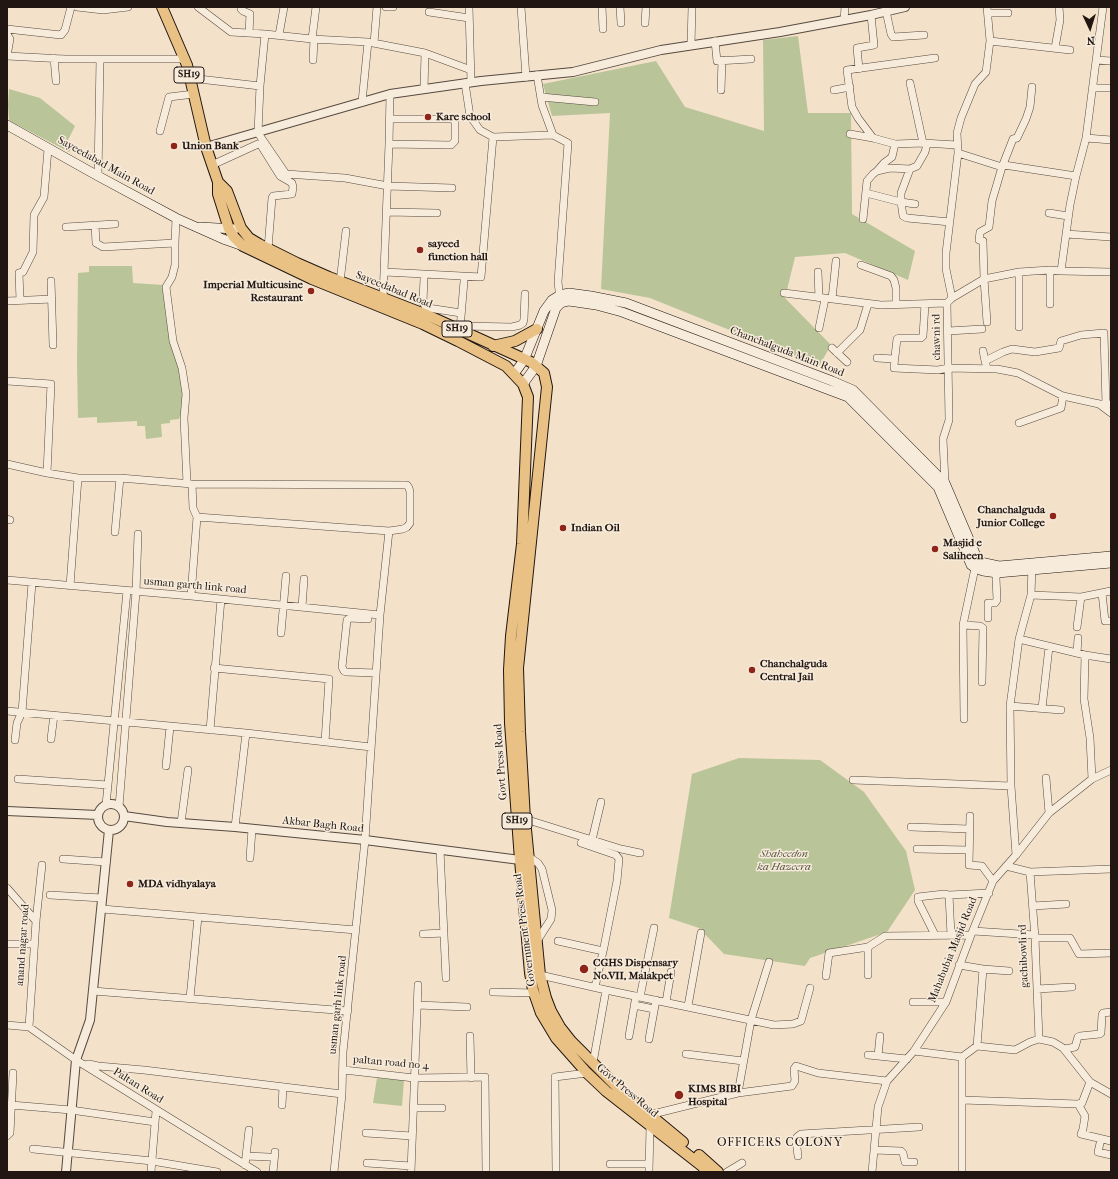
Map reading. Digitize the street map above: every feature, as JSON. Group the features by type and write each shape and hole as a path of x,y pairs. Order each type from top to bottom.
{"main road":[{"name":"Sayeedabad Road","path":"162,7 184,59 190,78 206,147 218,182 218,194 231,233 243,246 312,279 423,324 506,366 514,374"},
{"name":"Sayeedabad Main Road","path":"7,126 176,218 223,240 243,246"},
{"name":"Sayeedabad Road","path":"218,182 227,191 241,228 250,238 297,263 340,282 460,328 493,346 530,363"},
{"name":"Sayeedabad Main Road","path":"194,226 231,233"},
{"name":"Sayeedabad Main Road","path":"223,240 231,233 241,228"},
{"path":"243,246 241,241 242,239 244,237 250,238"},
{"name":"Chanchalguda Main Road","path":"560,299 569,293 616,300 626,303 832,380 852,390 941,485 976,558 977,564"},
{"name":"Chanchalguda Main Road","path":"560,299 596,305 613,310 848,397 941,485"},
{"path":"523,384 530,363 537,329 544,311 552,300 560,299"},
{"path":"514,374 530,363 560,299"},
{"path":"613,310 616,300"},
{"path":"493,346 515,341 537,329"},
{"name":"Government Press Road","path":"530,363 544,373 547,387 518,668 525,819 524,858 537,941 540,975 546,998 560,1027 571,1041 619,1089 718,1172"},
{"name":"SH19","path":"514,374 523,384"},
{"name":"Govt Press Road","path":"523,384 528,397 522,544 509,670 510,723 524,858 530,973 534,993 541,1013 556,1038 587,1073 606,1091 702,1166 707,1172"},
{"path":"1033,567 1111,556"},
{"path":"977,564 985,563 998,570 1111,563"}],"street":[{"path":"7,60 10,39 8,32 61,35 65,30 71,7"},
{"path":"77,7 103,9 128,7"},
{"path":"198,7 231,32 371,42 425,53 471,70"},
{"path":"241,7 243,11 250,14 249,33"},
{"path":"279,35 284,7"},
{"path":"313,60 316,7"},
{"path":"362,102 377,7"},
{"path":"386,7 393,7"},
{"path":"469,7 471,70 468,83 470,116 480,130 493,137 553,136 568,143 558,282 560,299"},
{"path":"521,7 526,76"},
{"path":"602,7 603,29"},
{"path":"620,7 621,23"},
{"path":"645,23 646,7"},
{"path":"690,45 693,7"},
{"path":"844,20 845,7"},
{"path":"206,147 390,94 526,76 573,72 661,50 780,32 905,7"},
{"path":"1055,48 1060,20 1059,7"},
{"path":"1062,271 1068,216 1086,138 1103,7"},
{"path":"988,10 1008,13"},
{"name":"chawni rd","path":"941,485 943,439 949,420 949,300 946,253 957,149 957,133 961,118 975,84 986,72 990,41 988,10"},
{"path":"886,11 892,36 924,35"},
{"path":"429,12 469,18"},
{"path":"859,69 857,48 874,45 871,15"},
{"path":"265,34 260,86 258,133 286,174 345,178 388,186 452,188"},
{"path":"715,41 717,61 751,59"},
{"path":"990,41 1070,50"},
{"path":"424,89 425,53"},
{"path":"8,56 100,59 184,59"},
{"path":"54,58 56,80"},
{"path":"873,138 858,118 852,107 847,70 935,58"},
{"path":"98,176 100,59"},
{"path":"721,90 722,60"},
{"path":"1096,60 1111,61"},
{"path":"537,75 542,106 553,136"},
{"path":"190,78 260,86"},
{"path":"877,171 890,168 910,169 917,166 926,152 910,83"},
{"path":"834,90 850,87"},
{"path":"987,322 983,241 979,240 980,232 989,227 992,201 1013,139 1017,138 1030,107 1032,87"},
{"path":"1093,88 1111,88"},
{"path":"160,131 169,97 194,94"},
{"path":"383,298 390,144 390,94"},
{"path":"541,97 596,102"},
{"path":"390,119 455,120 454,141 451,144 390,144"},
{"path":"850,134 895,144 925,144 957,149 1003,166 1076,176"},
{"path":"385,272 480,277 493,137"},
{"path":"1086,138 1111,140"},
{"path":"212,165 260,144 280,176 292,183 292,194 273,196 272,198 268,248"},
{"path":"863,220 868,181 884,163 892,157 895,144"},
{"path":"20,300 19,273 23,272 33,252 34,215 44,197 48,149"},
{"path":"910,169 901,193 903,216 907,218 950,222"},
{"path":"866,192 901,202 915,204"},
{"path":"387,212 438,213"},
{"path":"1049,213 1068,216"},
{"path":"176,218 175,265 172,277 166,287 173,341 182,368 186,394 184,418 193,508 196,517 191,596"},
{"path":"66,227 115,224"},
{"path":"94,226 96,243 104,247 175,243"},
{"path":"340,282 346,231"},
{"path":"1066,234 1111,237"},
{"path":"819,328 825,299 836,261"},
{"path":"861,265 891,276 894,280 896,288 896,305"},
{"path":"1050,270 1050,304"},
{"path":"784,293 868,304 925,304 949,300 984,279 1019,272 1050,270 1111,272"},
{"path":"818,272 825,299"},
{"path":"1019,272 1019,327"},
{"path":"424,278 423,302 425,306 428,308 461,313"},
{"path":"51,281 53,345"},
{"path":"464,281 460,328 512,327 520,325 523,323 524,319 526,294"},
{"path":"7,301 52,298"},
{"path":"847,362 835,350 860,330 868,304"},
{"path":"925,304 923,336 921,338 897,339 894,359 894,366 896,369 949,368 986,365 1018,373 1063,396 1105,404"},
{"path":"948,331 982,329"},
{"path":"986,365 1003,352 1012,349 1035,352 1059,348 1061,341 1081,335 1107,334 1105,404 1111,413"},
{"path":"983,351 986,365"},
{"path":"877,358 894,359"},
{"path":"7,381 51,384 47,473"},
{"path":"1019,423 1061,408 1063,396"},
{"path":"7,464 78,478 120,478 190,483 407,485 410,492 410,523 403,529 389,531 196,517"},
{"path":"70,586 78,478"},
{"path":"115,532 120,478"},
{"path":"374,673 389,531"},
{"path":"119,807 112,804 106,805 102,808 98,815 99,823 105,829 113,830 120,827 124,816 119,807 136,592 138,534"},
{"path":"964,719 963,625 977,564"},
{"path":"1016,855 1011,786 1010,706 1019,639 1031,595 1033,567"},
{"path":"988,618 988,603 995,603 997,600 998,570"},
{"path":"281,633 286,576"},
{"path":"302,607 304,579"},
{"name":"usman garth link road","path":"7,580 191,596 380,615"},
{"path":"15,740 17,723 22,712 32,582"},
{"path":"106,805 127,591"},
{"path":"1031,595 1081,597 1111,591"},
{"path":"1102,593 1105,621 1111,621"},
{"path":"1077,627 1081,597"},
{"path":"210,730 214,668 221,599"},
{"path":"365,840 377,620 350,618 347,620 342,667 346,672 374,673"},
{"path":"963,625 980,626 983,628 982,682"},
{"path":"1077,653 1078,638"},
{"path":"1019,639 1085,655 1111,658"},
{"path":"1042,708 1049,647"},
{"path":"1085,655 1084,699 1090,738 1092,779"},
{"path":"214,668 329,679 325,742"},
{"path":"1010,706 1062,710"},
{"path":"7,711 246,733 371,747"},
{"path":"51,739 54,715"},
{"path":"166,766 170,727"},
{"path":"235,827 246,733"},
{"path":"181,823 188,770"},
{"name":"Mahabubia Masjid Road","path":"872,1172 878,1107 887,1081 914,1051 946,1002 959,965 993,881 1016,855 1049,813 1092,779 1111,770"},
{"path":"18,778 108,785"},
{"path":"1046,778 1049,813"},
{"path":"853,780 1011,786"},
{"path":"592,840 601,802"},
{"path":"7,811 98,815"},
{"name":"Akbar Bagh Road","path":"124,816 181,823 365,840 440,850 524,858"},
{"path":"970,816 969,865 982,866 993,881"},
{"path":"525,819 621,849 640,853"},
{"path":"911,827 969,829"},
{"path":"250,858 252,829"},
{"path":"66,1172 76,1060 90,1020 109,830"},
{"name":"usman garh link road","path":"334,1172 344,1070 343,1052 365,840"},
{"path":"581,844 616,855 618,859 617,881 594,987"},
{"path":"917,849 969,850"},
{"path":"440,850 446,978"},
{"path":"524,858 538,863 542,869 552,910 550,919 537,941"},
{"path":"63,859 106,862"},
{"name":"anand nagar road","path":"29,1027 34,944 42,865"},
{"path":"1006,866 1030,872 1111,869"},
{"name":"gachibowli rd","path":"1030,872 1035,936 1039,1039"},
{"path":"7,888 36,921"},
{"path":"935,935 918,900 918,897 944,894 989,893"},
{"path":"50,895 102,898"},
{"path":"949,895 951,935"},
{"path":"1033,906 1066,904"},
{"path":"102,909 356,930"},
{"path":"190,998 198,917"},
{"path":"629,1036 634,1005 638,996 654,928"},
{"path":"423,934 444,932"},
{"path":"688,1006 702,933"},
{"path":"826,976 828,952 868,947 885,936 951,935 972,933 1070,938 1079,954 1111,953"},
{"path":"558,941 603,951"},
{"path":"7,944 34,944"},
{"path":"868,947 868,975"},
{"path":"738,1094 750,1020 769,962"},
{"path":"959,965 1009,971"},
{"path":"976,1046 983,969"},
{"path":"666,1002 671,972"},
{"path":"540,975 774,1025 793,1024 801,1021 810,988"},
{"path":"367,1163 411,1169 418,985"},
{"path":"1037,989 1072,987"},
{"path":"93,990 348,1011"},
{"path":"593,1063 606,990"},
{"path":"494,992 534,993"},
{"path":"649,1039 656,1000"},
{"path":"913,1002 946,1002"},
{"path":"417,1005 467,1007"},
{"path":"634,1005 654,1009"},
{"path":"1065,1050 1075,1047 1078,1037 1080,1036 1100,1034 1102,1015 1104,1013 1111,1012"},
{"name":"Paltan Road","path":"7,1024 29,1027 76,1060 156,1111 257,1172"},
{"path":"470,1036 471,1078"},
{"path":"878,1056 880,1036"},
{"path":"914,1051 962,1056 976,1046 1015,1050 1039,1039 1053,1042 1065,1050 1090,1082 1111,1094"},
{"path":"686,1054 743,1061"},
{"path":"868,1055 907,1059"},
{"path":"962,1056 962,1172"},
{"path":"84,1065 89,1064 144,1070 342,1094"},
{"path":"649,1115 738,1094 792,1086 795,1081 794,1069 796,1066 818,1073 887,1081"},
{"name":"paltan road no 4","path":"344,1070 414,1078 485,1077 486,1172"},
{"path":"7,1136 10,1133 13,1073"},
{"path":"556,1172 555,1078 587,1073"},
{"path":"962,1100 1078,1104 1082,1103 1090,1082"},
{"path":"282,1105 283,1087"},
{"path":"1078,1104 1085,1116 1081,1134 1111,1141"},
{"path":"11,1105 71,1110 155,1122"},
{"path":"413,1108 442,1108"},
{"path":"151,1172 156,1111"},
{"path":"648,1172 650,1126"},
{"path":"798,1156 796,1140 801,1134 919,1128"},
{"path":"245,1165 248,1130"},
{"path":"366,1133 412,1136"},
{"path":"1101,1139 1098,1152 1111,1155"},
{"path":"34,1149 152,1161 217,1172"},
{"path":"874,1150 901,1150 903,1153 904,1162 914,1162"},
{"path":"273,1172 275,1152"},
{"path":"246,1156 269,1157"},
{"path":"257,1172 259,1157"},
{"path":"727,1172 742,1163"},
{"path":"610,1164 649,1164"}],"green space":[{"path":"798,36 808,113 851,113 852,214 915,251 908,280 845,253 795,257 785,298 831,345 819,366 650,298 601,289 610,113 552,116 543,84 656,61 685,107 764,131 763,40"},
{"path":"9,89 40,98 75,126 66,144 72,147 69,152 10,121 8,105"},
{"path":"89,266 132,266 133,283 164,285 185,405 179,419 170,420 170,423 161,424 162,437 146,439 145,426 137,426 137,421 97,423 97,417 78,418 78,273 89,272"},
{"name":"Shaheedon ka Hazeera","path":"739,758 820,760 864,792 906,851 915,890 887,932 810,958 805,966 724,954 699,928 669,918 692,774"},
{"path":"377,1078 404,1080 402,1106 373,1103"}],"place":[{"name":"Kare school","path":"428,117"},
{"name":"Union Bank","path":"174,146"},
{"name":"sayeed function hall","path":"420,250"},
{"name":"Imperial Multicusine Restaurant","path":"311,291"},
{"name":"Chanchalguda Junior College","path":"1053,516"},
{"name":"Indian Oil","path":"563,528"},
{"name":"Masjid e Saliheen","path":"935,549"},
{"name":"Chanchalguda Central Jail","path":"752,670"},
{"name":"MDA vidhyalaya","path":"130,884"},
{"name":"CGHS Dispensary No.VII, Malakpet","path":"584,969"},
{"name":"KIMS BIBI Hospital","path":"679,1095"}],"district":[{"name":"OFFICERS COLONY","path":"780,1143"}]}
